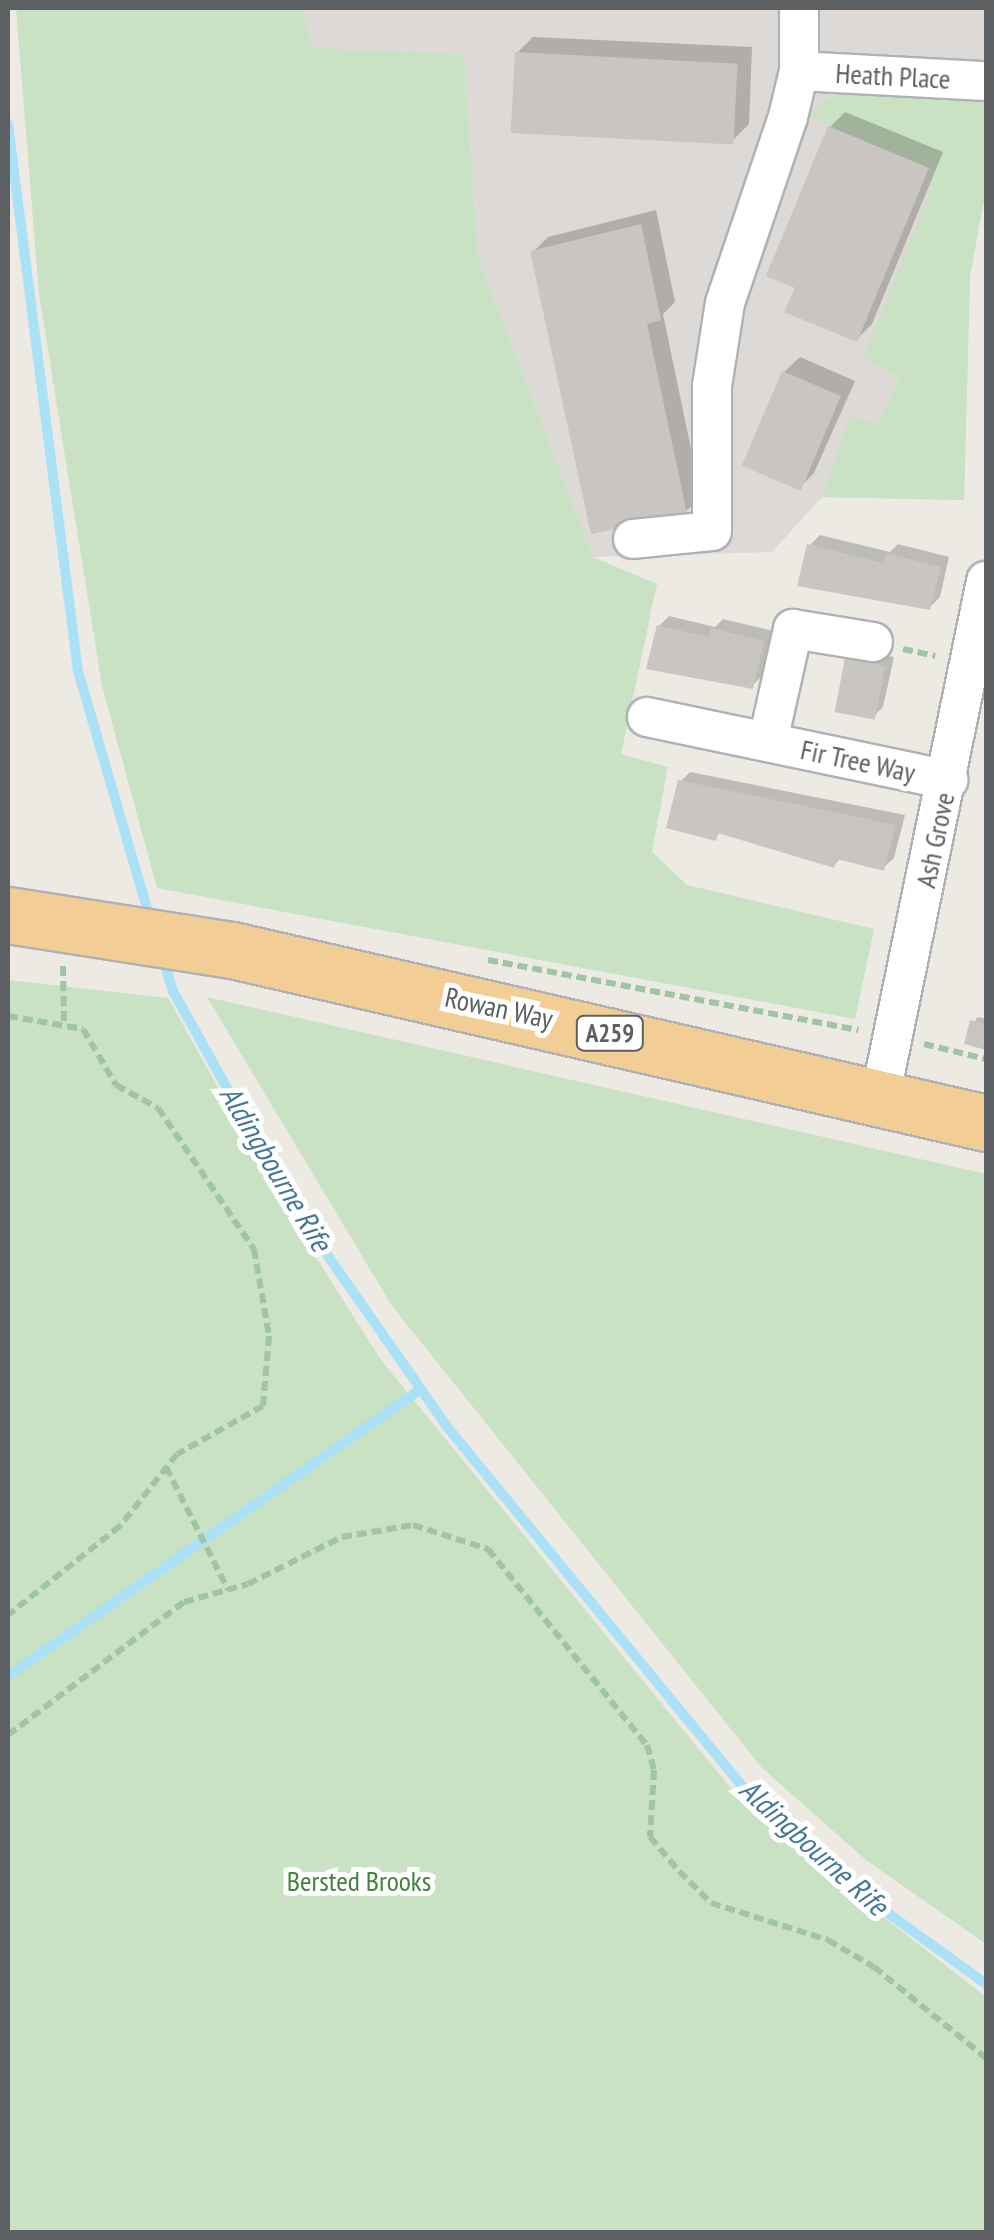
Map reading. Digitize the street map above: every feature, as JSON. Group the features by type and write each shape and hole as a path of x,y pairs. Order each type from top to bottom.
{"highway":[{"name":"Rowan Way","path":"8,915 74,945 232,950 986,1123"}],"street":[{"name":"Heath Place","path":"633,539 712,530 712,386 725,303 799,70 799,8"},
{"name":"Heath Place","path":"799,70 986,81"},
{"name":"Ash Grove","path":"880,1098 985,605"},
{"name":"Fir Tree Way","path":"768,741 793,629 873,642"},
{"name":"Fir Tree Way","path":"647,717 948,780"}],"path":[{"path":"873,642 972,665"},
{"path":"64,1023 74,945"},
{"path":"482,959 893,1037 986,1059"},
{"path":"8,1016 83,1029 116,1085 158,1108 254,1249 269,1336 263,1406 177,1454 120,1526 8,1615"},
{"path":"166,1466 228,1590"},
{"path":"8,1735 184,1602 228,1590 342,1537 413,1525 488,1549 647,1745 654,1770 650,1837 679,1872 711,1903 828,1940 874,1967 986,2058"}],"shaded area":[{"path":"301,8 986,8 986,189 970,275 964,500 822,497 772,552 593,557 478,256 464,54 313,48"}],"green space":[{"path":"16,8 301,8 313,48 464,54 478,256 593,557 657,584 621,754 668,767 652,852 687,885 874,929 855,1019 157,888 102,686 39,294"},
{"path":"860,89 977,99 986,108 986,189 970,275 964,500 822,497 850,416 878,425 900,378 863,357 929,194 931,168 807,116 826,99"},
{"name":"Bersted Brooks","path":"8,980 168,998 288,1213 381,1360 702,1753 753,1815 986,1997 986,2232 8,2232"},
{"path":"207,997 986,1174 986,1944 866,1860 762,1768 392,1306"}],"building":[{"path":"515,52 738,64 733,145 511,133"},
{"path":"828,126 929,168 857,342 784,312 795,288 766,276"},
{"path":"641,224 661,320 647,324 687,514 591,534 530,251"},
{"path":"782,371 841,396 801,491 742,466"},
{"path":"807,544 883,563 886,553 941,567 930,610 797,586"},
{"path":"657,625 708,637 711,628 764,641 753,689 646,669"},
{"path":"845,658 885,666 875,720 835,712"},
{"path":"678,780 896,825 884,871 837,859 834,868 718,833 716,841 666,828"},
{"path":"970,1020 986,1024 986,1050 964,1044"}],"waterway":[{"name":"Aldingbourne Rife","path":"8,124 78,671 150,919"},
{"name":"Aldingbourne Rife","path":"163,959 173,991 291,1203 448,1428 759,1806 892,1916 986,1984"},
{"path":"8,1676 421,1389"}]}
